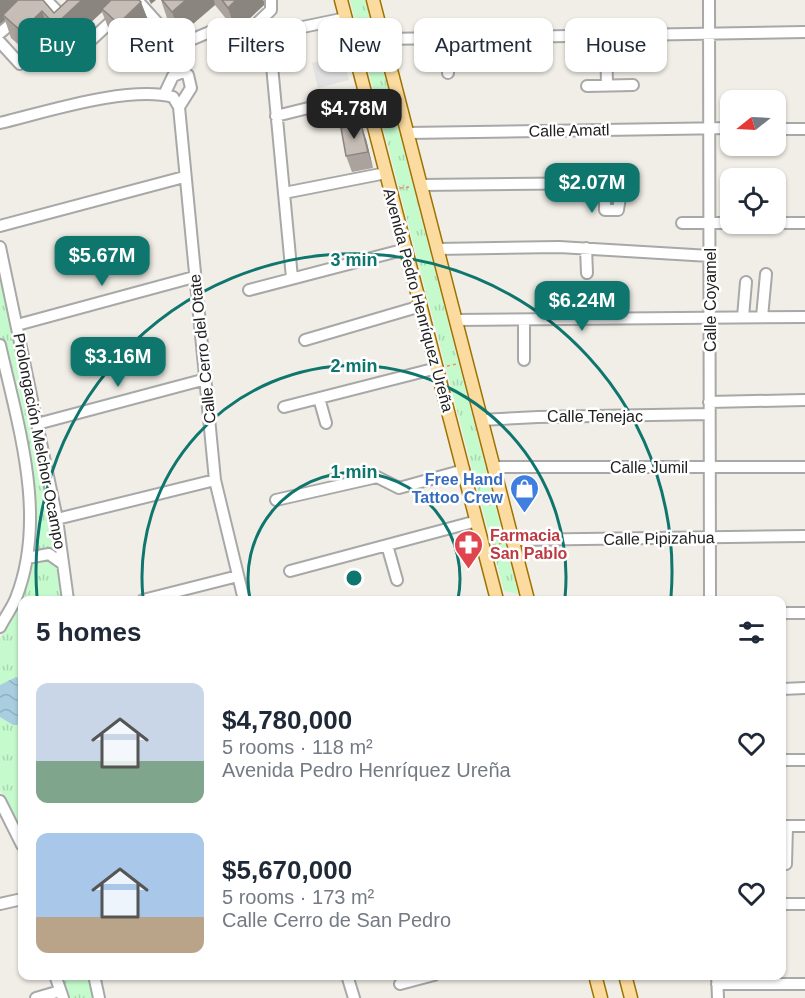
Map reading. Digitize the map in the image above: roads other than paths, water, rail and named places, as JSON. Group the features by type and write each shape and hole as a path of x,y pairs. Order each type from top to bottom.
{"main road":[{"name":"Avenida Pedro Henríquez Ureña","path":"341,0 346,18"},
{"name":"Avenida Pedro Henríquez Ureña","path":"373,0 378,18"},
{"name":"Avenida Pedro Henríquez Ureña","path":"359,72 496,596"},
{"name":"Avenida Pedro Henríquez Ureña","path":"391,72 527,596"},
{"path":"596,980 600,998"},
{"path":"626,980 631,998"}],"street":[{"path":"0,33 40,0"},
{"path":"46,0 64,18"},
{"path":"96,36 135,0 161,17 173,39 181,44 207,33"},
{"path":"263,18 271,10 271,0"},
{"name":"Calle Coyamel","path":"709,0 710,596"},
{"path":"292,278 269,34 318,24"},
{"path":"667,35 805,32"},
{"path":"0,42 18,62"},
{"path":"607,72 607,85"},
{"path":"587,86 633,84"},
{"path":"276,116 365,94"},
{"name":"Calle Cerro del Otate","path":"0,123 115,98 172,100 184,177 215,480 243,596"},
{"name":"Calle Amatl","path":"407,133 720,128"},
{"path":"786,129 805,129"},
{"path":"284,193 386,173"},
{"path":"0,226 184,177"},
{"path":"421,185 616,183 620,186 618,210"},
{"path":"682,223 720,224"},
{"path":"786,223 805,223"},
{"name":"Prolongación Melchor Ocampo","path":"0,248 4,280 17,325 57,519 67,596"},
{"path":"586,248 587,273"},
{"path":"437,249 586,248 602,251 710,256"},
{"path":"249,290 406,249"},
{"path":"762,317 766,274"},
{"path":"17,325 194,277"},
{"path":"743,317 746,282"},
{"path":"304,340 421,306"},
{"path":"456,321 524,321 586,317 805,317"},
{"path":"524,321 524,360"},
{"name":"Prolongación Melchor Ocampo","path":"0,345 28,479 27,558 16,598 0,627"},
{"path":"284,407 437,368"},
{"path":"37,424 206,380"},
{"path":"319,399 326,423"},
{"path":"709,402 805,400"},
{"name":"Calle Tenejac","path":"481,420 709,414"},
{"name":"Calle Jumil","path":"494,467 805,467"},
{"path":"276,500 377,477 399,488 464,470"},
{"path":"57,519 215,480"},
{"path":"290,572 477,521"},
{"name":"Calle Pipizahua","path":"512,540 805,536"},
{"path":"387,545 397,580"},
{"path":"27,558 49,554 63,564"},
{"path":"159,596 238,576"},
{"path":"786,613 805,613"},
{"path":"786,689 805,688"},
{"path":"786,760 805,760"},
{"path":"0,801 18,837"},
{"path":"786,826 805,826"},
{"path":"0,904 18,899"},
{"path":"786,904 805,904"},
{"path":"36,998 62,995 57,980"},
{"path":"96,980 99,998"},
{"path":"349,980 354,998"},
{"path":"400,984 415,980"},
{"path":"718,998 717,980 805,984"}],"water":[{"path":"18,677 18,725 13,725 0,717 0,685"}],"place":[{"name":"Free Hand Tattoo Crew","path":"524,514"},
{"name":"Farmacia San Pablo","path":"469,570"}]}
